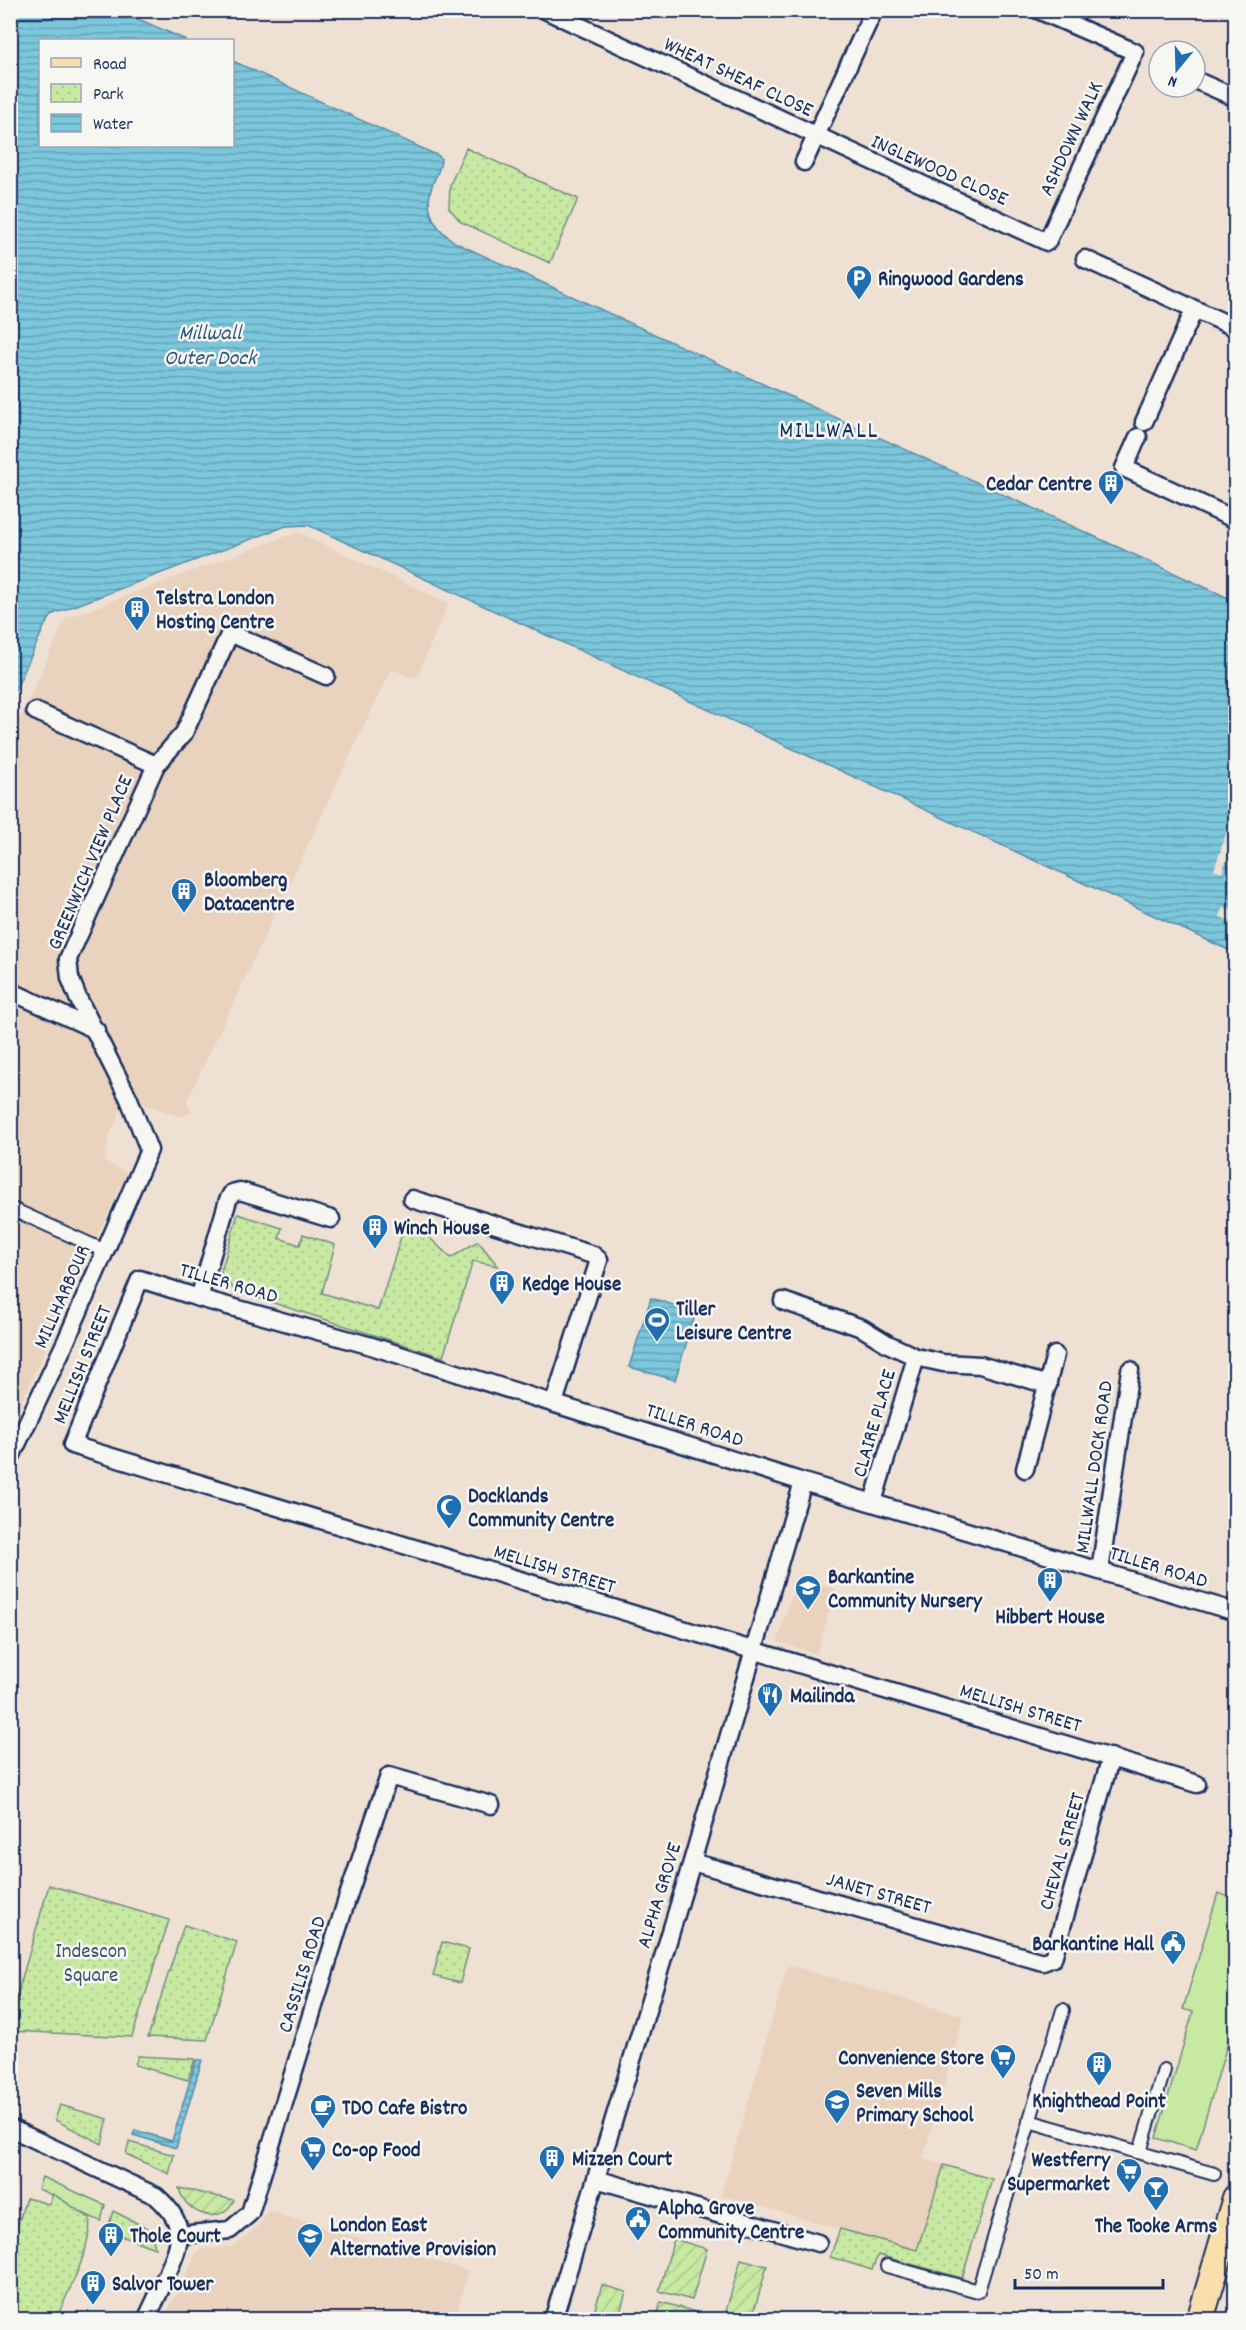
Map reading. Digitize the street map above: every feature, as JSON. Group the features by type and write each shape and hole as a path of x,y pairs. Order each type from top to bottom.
{"main road":[{"path":"1200,2319 1236,2198"}],"street":[{"path":"804,162 874,10"},
{"name":"ASHDOWN WALK","path":"1038,10 1135,52 1047,242"},
{"name":"WHEAT SHEAF CLOSE","path":"546,11 816,137"},
{"path":"1207,86 1236,99"},
{"name":"INGLEWOOD CLOSE","path":"816,137 1047,242"},
{"path":"1085,259 1236,328"},
{"path":"1194,310 1124,468 1236,520"},
{"name":"GREENWICH VIEW PLACE","path":"149,1150 129,1099 70,978 68,959 156,765 184,733 230,633 326,676"},
{"path":"35,711 156,765"},
{"path":"10,991 96,1030"},
{"name":"MILLHARBOUR","path":"10,1459 62,1351 149,1150"},
{"path":"199,1298 232,1193 240,1191 331,1219"},
{"path":"412,1199 593,1255 598,1260 554,1403"},
{"path":"10,1208 105,1251"},
{"name":"TILLER ROAD","path":"140,1279 199,1298 368,1345 803,1482 1236,1612"},
{"name":"MELLISH STREET","path":"140,1279 72,1445 1197,1784"},
{"name":"CLAIRE PLACE","path":"783,1301 862,1328 916,1357 943,1363 980,1365 1048,1385"},
{"path":"1025,1469 1055,1355"},
{"name":"CLAIRE PLACE","path":"873,1502 916,1357"},
{"name":"MILLWALL DOCK ROAD","path":"1100,1571 1130,1370"},
{"name":"ALPHA GROVE","path":"553,2319 692,1862 803,1482"},
{"name":"CHEVAL STREET","path":"1053,1958 1111,1757"},
{"name":"CASSILIS ROAD","path":"180,2235 230,2230 250,2213 347,1899 389,1776 491,1805"},
{"name":"JANET STREET","path":"692,1862 1043,1962 1053,1958"},
{"path":"887,2266 978,2291 1063,2010"},
{"path":"1140,2152 1164,2070"},
{"path":"1029,2121 1214,2174"},
{"path":"10,2128 156,2196 174,2215 180,2235 178,2251 146,2319"},
{"path":"596,2179 818,2243"}],"shaded area":[{"path":"297,532 449,603 419,675 411,677 391,669 187,1101 192,1112 180,1117 144,1104 137,1094 120,1104 121,1110 108,1140 105,1162 127,1172 11,1424 11,737 66,618"},
{"name":"Barkantine Community Nursery","path":"797,1577 836,1589 817,1654 777,1642"},
{"name":"Seven Mills Primary School","path":"788,1965 964,2016 923,2159 944,2165 917,2251 721,2195"},
{"path":"268,2211 469,2271 455,2319 164,2319 198,2250 234,2246 261,2223"}],"green space":[{"path":"466,148 578,199 550,263 461,222 449,208 450,185"},
{"path":"238,1214 282,1228 279,1238 300,1245 303,1234 335,1245 322,1293 378,1310 406,1221 413,1222 451,1258 478,1241 498,1266 473,1261 443,1357 236,1291 220,1275"},
{"name":"Indescon Square","path":"49,1885 169,1920 132,2037 11,2031 11,2016"},
{"path":"1218,1893 1235,1899 1235,2018 1196,2150 1156,2138 1193,2012 1183,2009"},
{"path":"184,1925 237,1942 207,2040 148,2037"},
{"path":"442,1942 469,1949 460,1983 433,1976"},
{"path":"138,2056 195,2059 188,2080 135,2065"},
{"path":"60,2105 108,2119 102,2144 55,2120"},
{"path":"129,2142 174,2155 169,2174 126,2154"},
{"path":"944,2165 992,2179 962,2278 878,2255 872,2270 830,2257 840,2229 917,2250"},
{"path":"42,2177 105,2205 101,2221 38,2189"},
{"path":"179,2188 234,2200 228,2209 220,2214 204,2214 188,2205"},
{"path":"53,2194 90,2218 87,2244 56,2319 26,2319 11,2314 11,2247 26,2198 49,2204"},
{"path":"113,2211 151,2230 155,2248 107,2231"},
{"path":"674,2239 707,2249 692,2300 659,2291"},
{"path":"741,2259 767,2266 752,2318 726,2311"},
{"path":"602,2285 626,2292 618,2319 592,2319"},
{"path":"661,2302 713,2317 712,2319 656,2319"}],"water":[{"name":"Millwall Outer Dock","path":"11,11 120,11 184,39 39,39 39,147 234,147 234,61 439,156 440,166 432,186 429,204 438,226 456,243 1235,601 1235,953 308,525 286,526 53,614 45,625 11,700"},
{"path":"651,1298 696,1312 675,1380 629,1367"},
{"path":"196,2060 202,2060 176,2148 133,2135 135,2130 172,2141"}],"pier":[{"path":"1235,807 1235,841 1233,840 1222,873 1214,870"},
{"path":"1223,907 1235,911 1235,923 1220,917"}],"place":[{"name":"Ringwood Gardens","path":"859,301"},
{"name":"Cedar Centre","path":"1111,506"},
{"name":"Telstra London Hosting Centre","path":"137,632"},
{"name":"Bloomberg Datacentre","path":"184,914"},
{"name":"Winch House","path":"375,1250"},
{"name":"Kedge House","path":"502,1306"},
{"name":"Tiller Leisure Centre","path":"657,1343"},
{"name":"Docklands Community Centre","path":"449,1530"},
{"name":"Hibbert House","path":"1050,1603"},
{"name":"Barkantine Community Nursery","path":"808,1611"},
{"name":"Mailinda","path":"770,1718"},
{"name":"Barkantine Hall","path":"1173,1966"},
{"name":"Convenience Store","path":"1003,2080"},
{"name":"Knighthead Point","path":"1099,2087"},
{"name":"Seven Mills Primary School","path":"837,2125"},
{"name":"TDO Cafe Bistro","path":"323,2130"},
{"name":"Co-op Food","path":"313,2172"},
{"name":"Mizzen Court","path":"552,2181"},
{"name":"Westferry Supermarket","path":"1129,2194"},
{"name":"The Tooke Arms","path":"1156,2212"},
{"name":"Alpha Grove Community Centre","path":"638,2242"},
{"name":"Thole Court","path":"111,2258"},
{"name":"London East Alternative Provision","path":"310,2259"},
{"name":"Salvor Tower","path":"93,2306"}],"district":[{"name":"MILLWALL","path":"829,429"}]}
